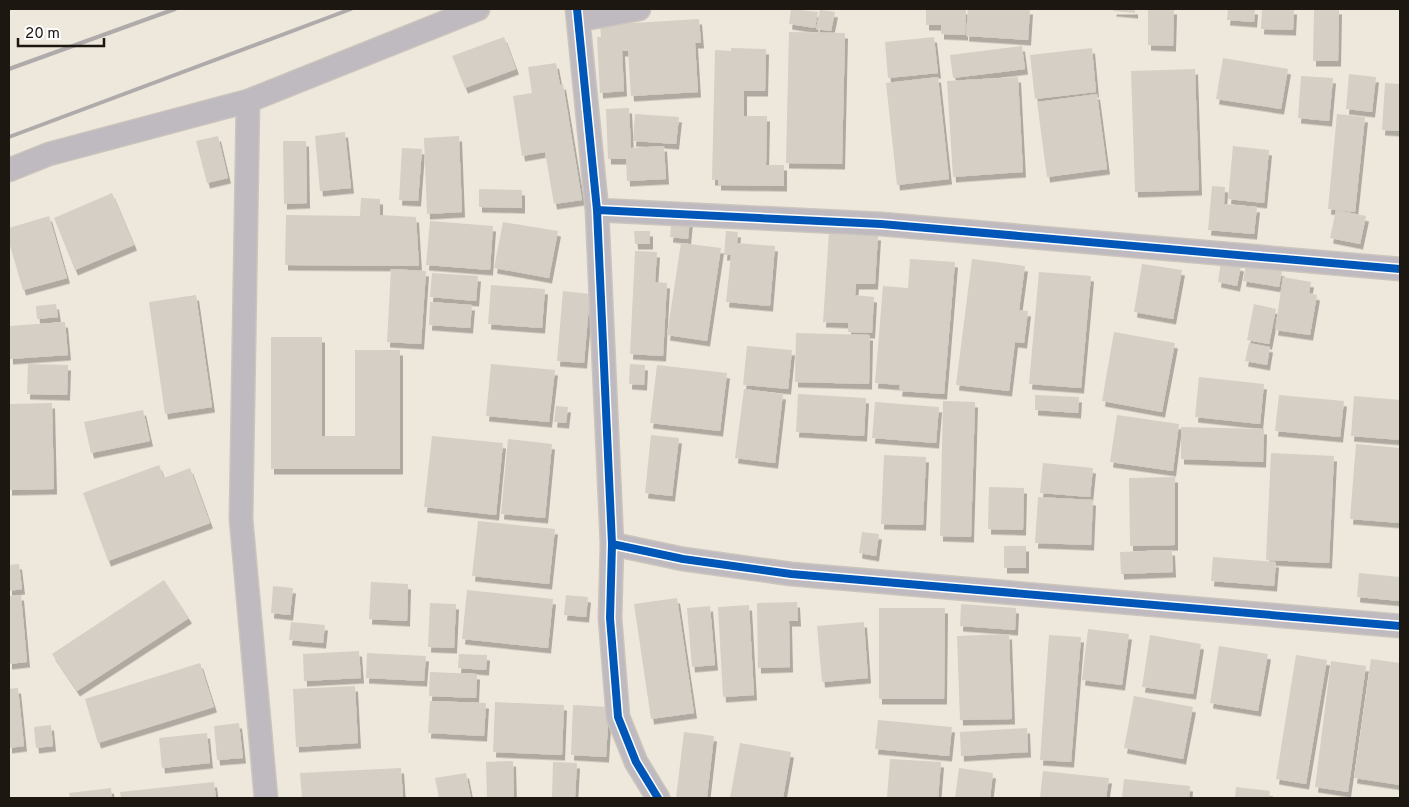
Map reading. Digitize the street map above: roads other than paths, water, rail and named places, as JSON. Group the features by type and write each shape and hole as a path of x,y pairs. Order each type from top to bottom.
{"street":[{"path":"9,170 50,154 248,102 478,9"},
{"path":"638,9 578,15 597,210 612,544 610,618 618,717 636,762 658,798"},
{"path":"248,102 241,519 266,798"},
{"path":"597,210 881,224 1400,269"},
{"path":"612,544 683,559 792,574 1400,626"}],"railway":[{"path":"9,69 175,9"},
{"path":"9,137 351,9"}]}
